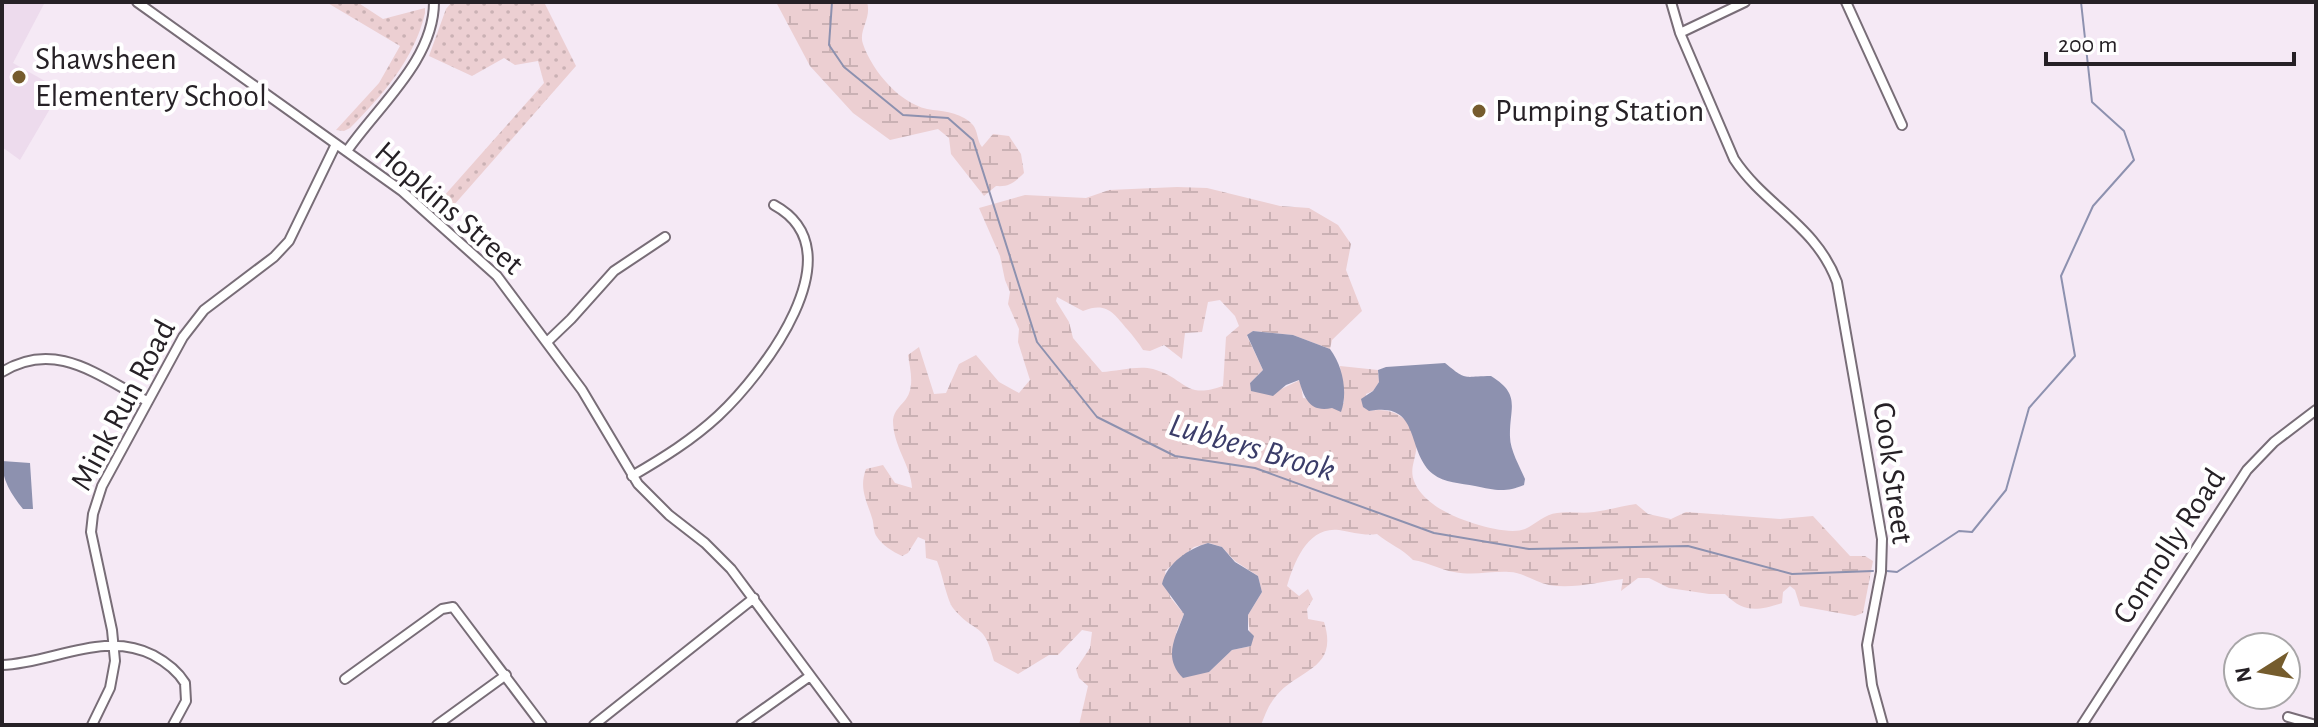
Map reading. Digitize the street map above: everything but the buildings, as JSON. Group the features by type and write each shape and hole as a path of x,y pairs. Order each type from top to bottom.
{"street":[{"name":"Hopkins Street","path":"137,2 418,204 503,283 590,403 632,476 661,508 705,543 737,576 847,725"},
{"path":"347,151 388,101 423,47 432,25 434,2"},
{"path":"1671,2 1680,33 1745,2"},
{"path":"1846,2 1902,125"},
{"name":"Cook Street","path":"1680,33 1734,159 1811,236 1834,274 1882,539 1881,572 1867,645 1872,685 1883,725"},
{"name":"Mink Run Road","path":"92,725 110,688 114,670 114,645 94,549 93,514 107,475 177,346 200,314 274,257 289,241 336,144"},
{"path":"632,476 692,438 720,414 756,371 795,315 803,295 808,255 796,222 774,205"},
{"path":"547,342 614,271 665,237"},
{"path":"2,372 26,360 62,359 147,401"},
{"name":"Connolly Road","path":"2082,725 2247,470 2274,442 2316,410"},
{"path":"594,725 754,598"},
{"path":"345,679 442,609 450,607 457,611 542,725"},
{"path":"2,665 114,645 137,649 161,660 183,679 187,687 186,701 173,725"},
{"path":"437,725 506,675"},
{"path":"741,725 810,676"},
{"path":"2288,717 2316,725"}],"shaded area":[{"name":"Shawsheen Elementery School","path":"2,2 45,2 13,63 61,90 20,160 2,147"}],"green space":[{"path":"326,2 357,2 383,19 425,8 414,45 396,75 362,116 344,131 336,130 379,83 400,46"},
{"path":"452,2 544,2 576,66 446,214 436,205 544,83 538,61 515,65 504,58 472,76 429,56 446,9"},
{"path":"776,2 867,2 863,44 873,65 890,86 921,107 965,118 975,127 982,147 993,134 1009,136 1021,154 1024,173 1011,184 996,186 984,196 951,154 949,138 938,129 890,140 853,113 810,66"},
{"path":"1207,188 1280,206 1309,208 1338,225 1351,244 1346,270 1362,311 1332,340 1330,349 1293,335 1253,331 1247,336 1263,370 1250,383 1277,391 1300,380 1303,398 1344,403 1340,366 1378,370 1379,382 1373,391 1366,394 1369,411 1388,411 1409,424 1416,441 1412,470 1414,481 1425,497 1441,509 1478,525 1516,531 1553,514 1589,513 1636,504 1648,514 1671,519 1686,512 1780,519 1813,516 1850,556 1865,556 1873,561 1863,613 1855,616 1800,606 1795,590 1790,586 1783,592 1782,603 1751,609 1738,605 1725,594 1669,588 1649,578 1638,578 1621,591 1623,579 1558,586 1514,572 1454,572 1413,560 1377,534 1328,530 1304,548 1287,586 1299,596 1308,589 1313,599 1307,609 1308,619 1324,622 1326,650 1314,666 1276,696 1261,725 1079,725 1088,686 1079,678 1076,669 1090,648 1092,632 1082,630 1058,655 1049,655 1018,674 994,661 982,633 953,608 937,561 926,558 925,540 918,537 908,553 902,556 879,540 863,482 866,469 883,465 895,483 912,488 893,420 910,389 908,355 919,347 934,394 946,393 959,364 976,355 999,382 1019,393 1030,380 1018,342 1019,329 1008,304 1010,292 1000,256 979,208 1025,195 1086,198 1109,190","holes":["1057,297 1083,311 1104,308 1118,318 1143,350 1150,351 1164,345 1182,359 1185,333 1202,332 1208,302 1220,300 1235,316 1239,326 1226,337 1223,386 1200,391 1147,368 1102,372 1073,338","1209,543 1222,547 1235,561 1258,576 1262,592 1248,615 1251,646 1232,650 1209,672 1176,633 1184,614 1170,597 1165,571 1194,547"]}],"water":[{"path":"1253,331 1293,335 1330,349 1343,380 1341,412 1309,403 1299,380 1286,385 1273,396 1251,391 1250,383 1263,370 1247,335"},
{"path":"1445,363 1466,377 1491,376 1507,389 1512,403 1510,442 1525,479 1524,485 1494,490 1437,477 1424,464 1405,420 1397,413 1369,411 1363,407 1361,399 1373,391 1379,382 1378,370"},
{"path":"2,461 30,463 33,509 23,509 15,498 5,481"},
{"path":"1208,543 1222,547 1235,562 1258,576 1262,592 1248,615 1248,630 1254,636 1251,646 1232,650 1209,672 1183,678 1172,655 1184,614 1162,584 1168,570 1179,558"}],"waterway":[{"name":"Lubbers Brook","path":"832,2 829,45 844,67 903,115 948,118 973,140 1037,342 1097,417 1175,456 1255,468 1434,533 1529,549 1688,546 1792,574 1873,571"},
{"name":"Lubbers Brook","path":"1887,571 1897,572 1959,531 1972,532 2006,490 2029,408 2075,356 2061,276 2093,206 2134,160 2124,131 2092,102 2081,2"}],"place":[{"name":"Shawsheen Elementery School","path":"19,77"},
{"name":"Pumping Station","path":"1479,111"}]}
